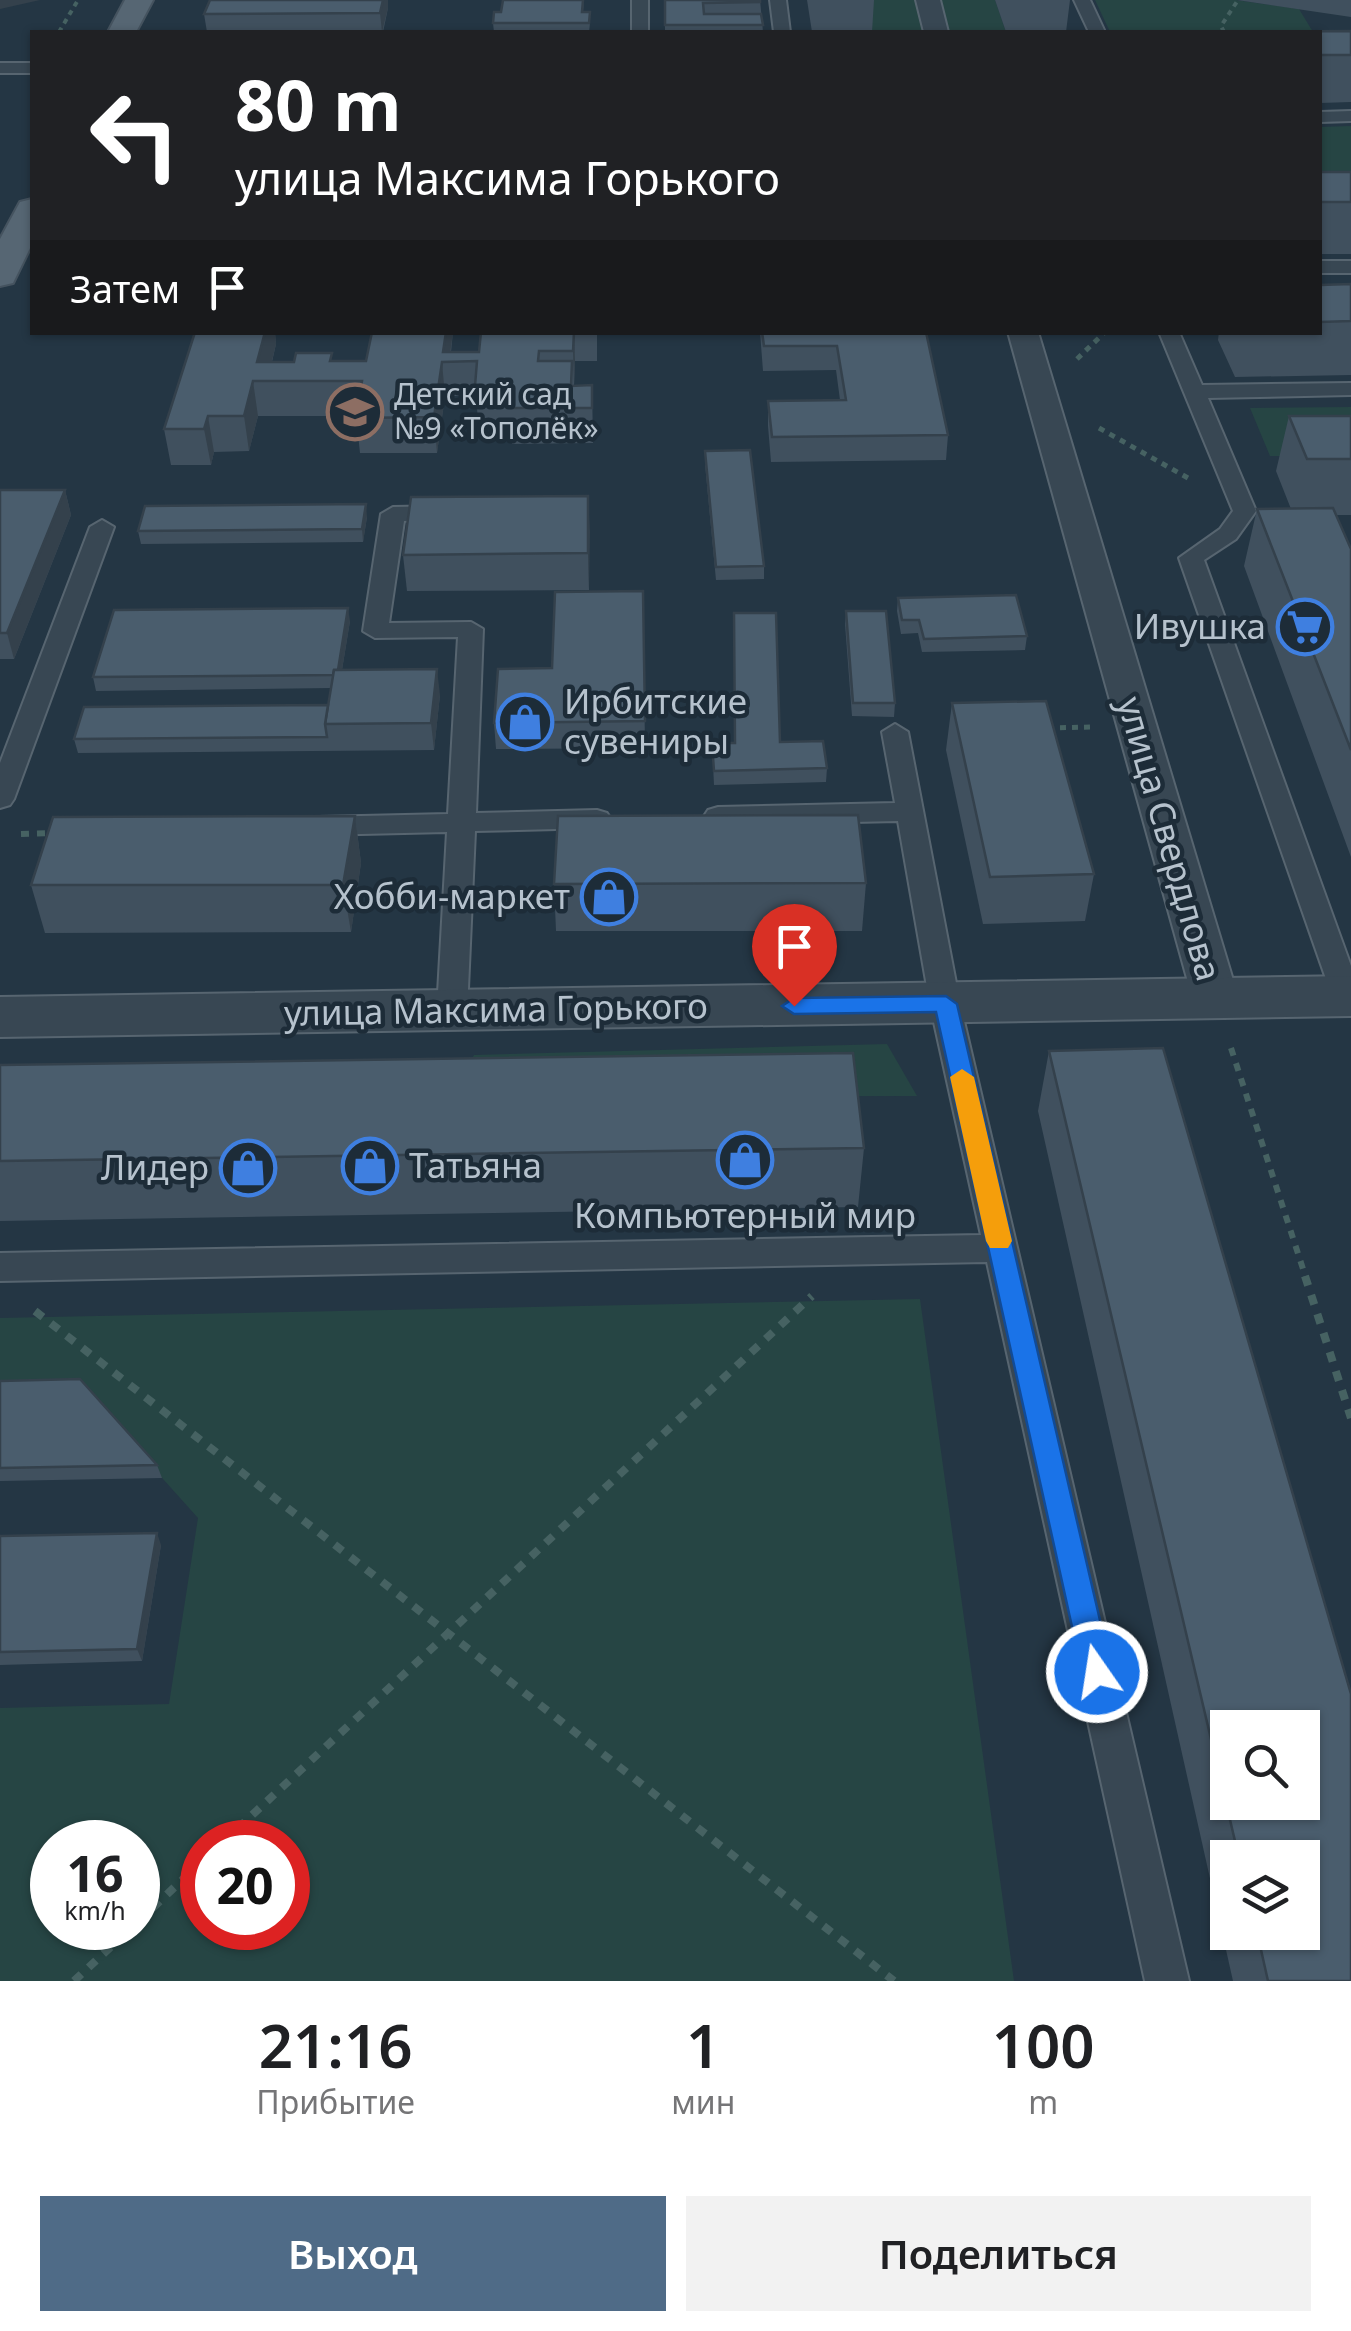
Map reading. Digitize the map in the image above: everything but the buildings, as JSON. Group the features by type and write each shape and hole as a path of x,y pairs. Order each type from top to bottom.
{"main road":[{"path":"123,30 139,0"},
{"path":"0,275 30,213"}],"street":[{"path":"928,0 936,30"},
{"name":"улица Свердлова","path":"1024,335 1216,1000"},
{"name":"улица Максима Горького","path":"0,1018 1349,996"}],"lane":[{"path":"640,0 640,30"},
{"path":"778,0 782,30"},
{"path":"1082,0 1096,30"},
{"path":"0,68 30,68"},
{"path":"1322,116 1351,116"},
{"path":"1322,267 1351,267"},
{"path":"1170,335 1244,511 1228,534 1191,558 1349,996"},
{"path":"1194,392 1351,390"},
{"path":"452,1011 471,630 375,632 392,514 468,513"},
{"path":"0,799 102,526"},
{"path":"1228,534 1263,534"},
{"path":"895,732 946,1004 1167,1981"},
{"path":"683,817 910,812"},
{"path":"287,827 630,818"},
{"path":"0,1267 1001,1248"}],"path":[{"path":"60,30 78,0"},
{"path":"1223,30 1221,26 1238,0"},
{"path":"1040,394 1244,511"},
{"path":"1044,728 1137,726"},
{"path":"18,834 56,833"},
{"path":"1216,1000 1351,1418"},
{"path":"247,1820 861,1250"},
{"path":"31,1308 894,1981"},
{"path":"160,1901 180,1882"},
{"path":"74,1981 107,1950"}],"green space":[{"path":"865,0 995,0 1005,30 871,30"},
{"path":"1095,0 1236,0 1299,9 1312,30 1109,30"},
{"path":"1351,126 1351,223 1322,223 1322,127"},
{"path":"1351,407 1351,456 1270,456 1250,408"},
{"path":"887,1044 917,1096 450,1097 474,1055"},
{"path":"920,1299 1014,1981 0,1981 0,1708 169,1704 198,1518 85,1392 0,1394 0,1318"}],"slow traffic":[{"path":"962,1077 999,1241"}],"place":[{"name":"Детский сад №9 «Тополёк»","path":"355,412"},
{"name":"Ивушка","path":"1305,627"},
{"name":"Ирбитские сувениры","path":"525,722"},
{"name":"Хобби-маркет","path":"609,897"},
{"name":"Компьютерный мир","path":"745,1160"},
{"name":"Татьяна","path":"370,1166"},
{"name":"Лидер","path":"248,1168"}],"route":[{"path":"794,1006 946,1004 1097,1672"}]}
